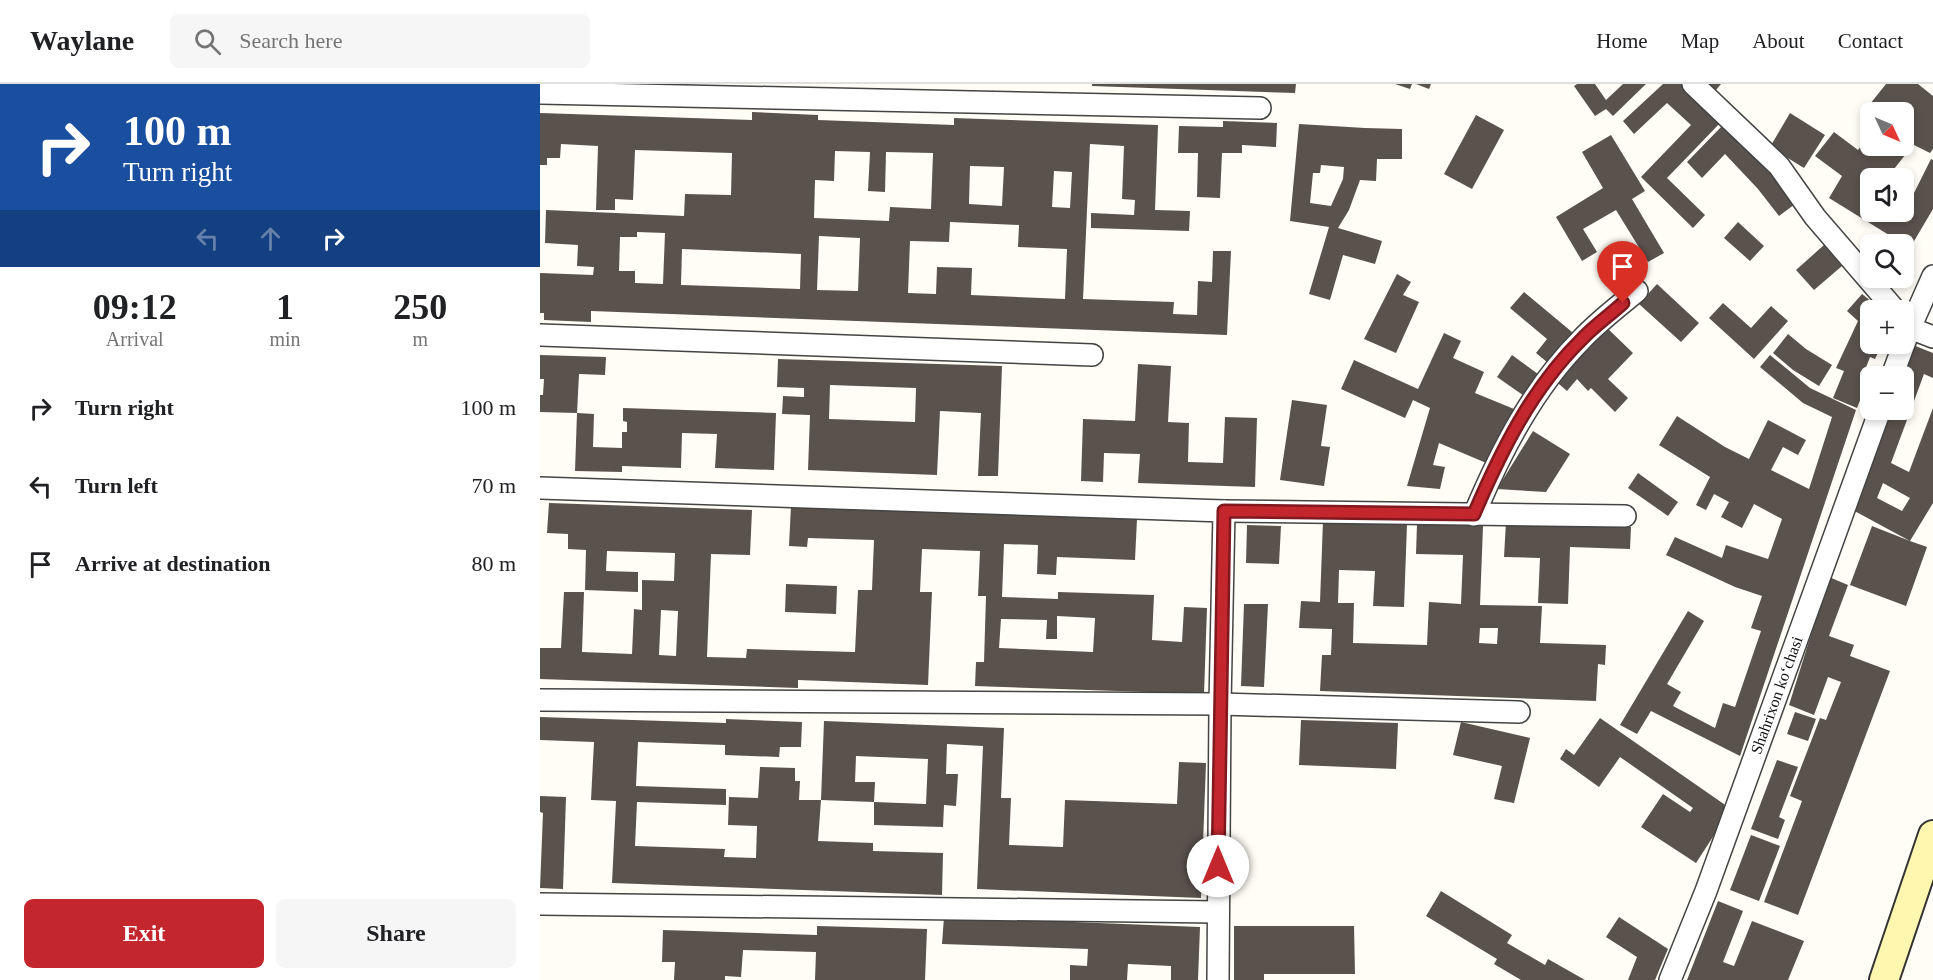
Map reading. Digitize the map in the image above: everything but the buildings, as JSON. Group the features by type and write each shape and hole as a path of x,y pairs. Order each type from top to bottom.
{"main road":[{"path":"1884,980 1933,835"}],"street":[{"path":"1693,84 1779,166 1815,217 1886,300"},
{"path":"540,93 1260,108"},
{"path":"1914,312 1933,276"},
{"path":"1474,514 1494,468 1522,415 1552,374 1581,339 1638,291"},
{"path":"1914,328 1933,338"},
{"path":"540,335 1092,355"},
{"name":"Shahrixon koʻchasi","path":"1670,980 1706,891 1876,420"},
{"path":"540,488 1224,511 1625,516"},
{"path":"1218,980 1224,511"},
{"path":"540,700 1220,704 1519,712"},
{"path":"540,904 1218,912"}],"route":[{"path":"1218,866 1224,511 1474,514 1494,468 1522,415 1581,339 1623,303"}]}
